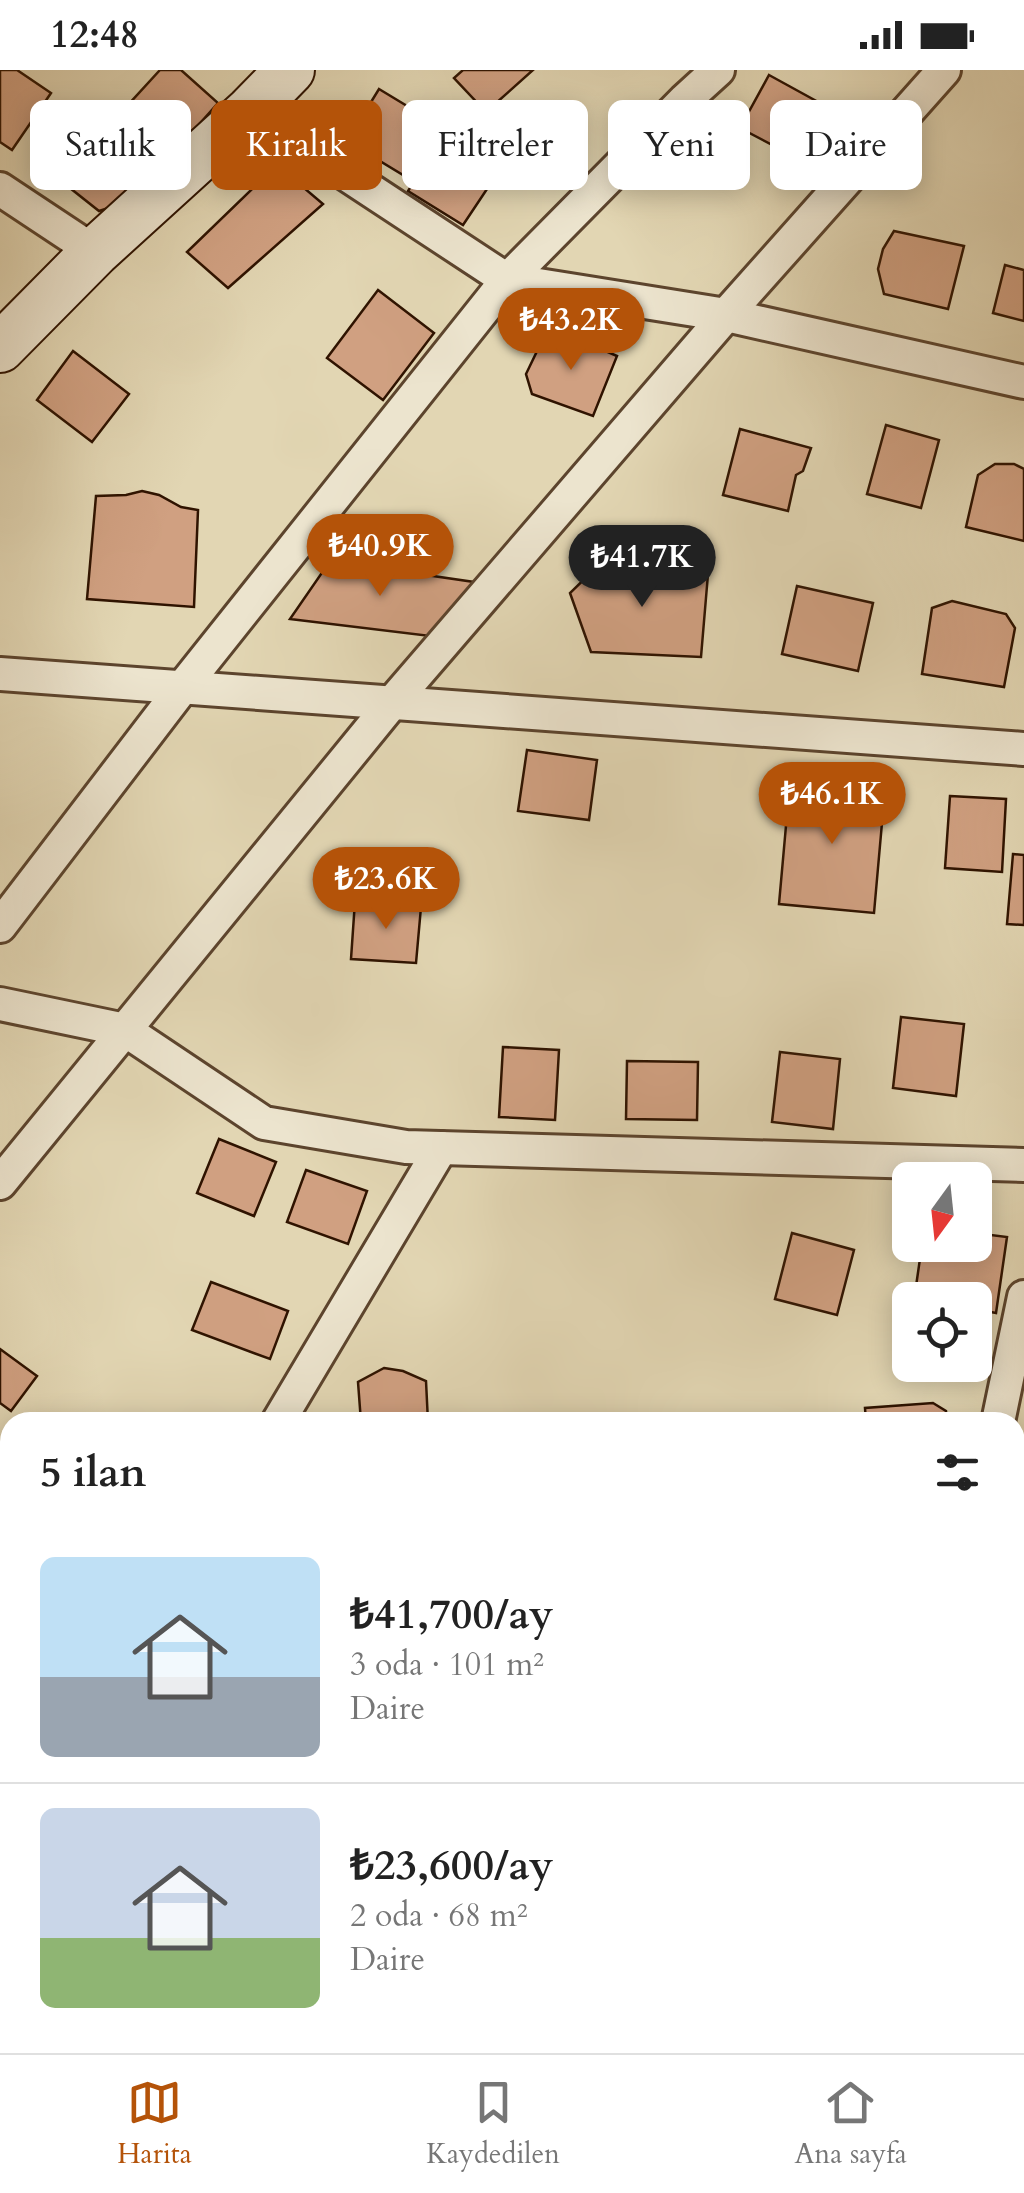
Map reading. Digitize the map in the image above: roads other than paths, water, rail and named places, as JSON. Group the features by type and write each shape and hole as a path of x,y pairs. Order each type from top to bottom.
{"street":[{"path":"261,100 290,70"},
{"path":"0,926 182,688 506,280 718,70"},
{"path":"0,1183 391,704 726,315 944,70"},
{"path":"0,348 96,252 211,147"},
{"path":"0,189 96,252"},
{"path":"370,190 506,280 726,315 1024,382"},
{"path":"0,674 1024,749"},
{"path":"0,1004 124,1030 264,1123 406,1148 1024,1165"},
{"path":"284,1412 441,1148"},
{"path":"1000,1412 1024,1296"}]}
